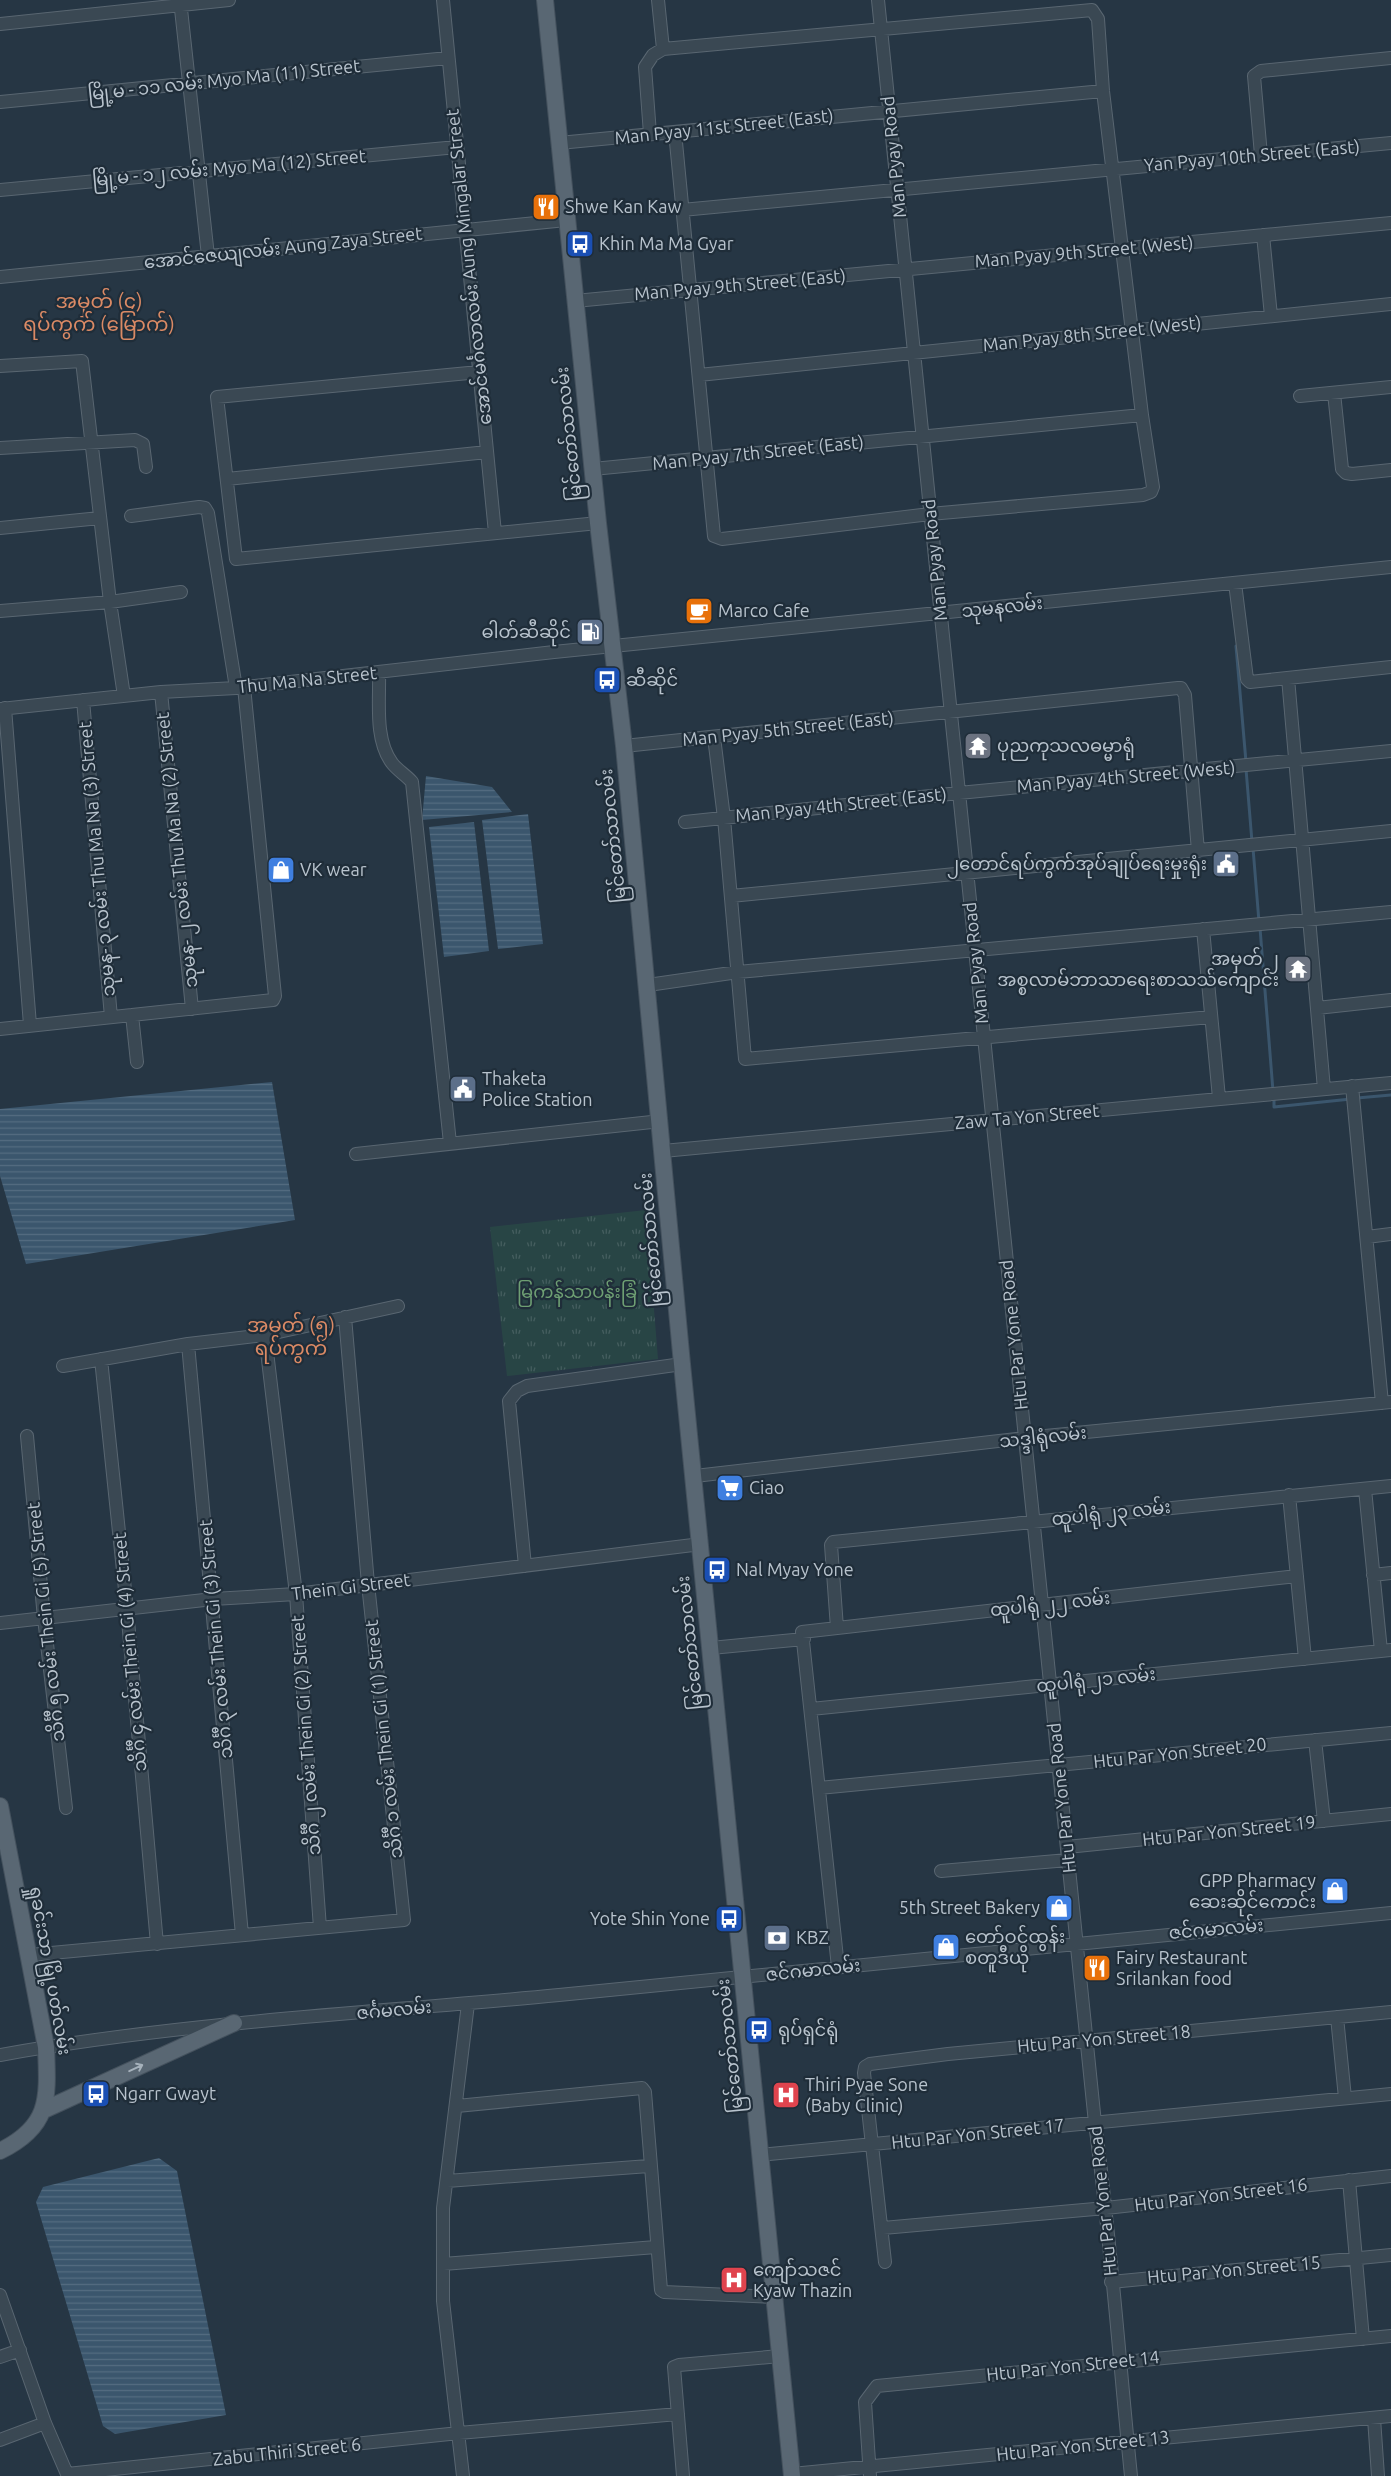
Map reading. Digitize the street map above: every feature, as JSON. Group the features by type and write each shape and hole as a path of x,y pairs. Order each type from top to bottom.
{"main road":[{"name":"မြင်တော်သာလမ်း","path":"545,0 566,220 598,523 614,646 648,985 682,1364 695,1476 700,1544 792,2475"},
{"name":"ရှုခင်းသာ မြို့ပတ်လမ်း","path":"0,1806 2,1826 30,1955 46,2047 44,2110"},
{"path":"0,2151 19,2142 36,2125 44,2110 234,2023"}],"street":[{"path":"0,24 181,2 229,0"},
{"name":"အောင်မင်္ဂလာလမ်း Aung Mingalar Street","path":"443,0 495,533"},
{"path":"658,0 663,49"},
{"name":"Man Pyay Road","path":"878,0 992,1120"},
{"path":"181,2 208,256"},
{"path":"650,134 645,67 653,55 663,49 1092,10 1095,12 1098,19 1103,91 1142,415 1153,487 1151,492 1143,495 930,514 722,539 714,536 675,132"},
{"name":"မြို့မ - ၁၁ လမ်း Myo Ma (11) Street","path":"0,102 448,58"},
{"path":"1261,155 1254,76 1261,71 1391,58"},
{"name":"Man Pyay 11st Street (East)","path":"559,143 1103,91"},
{"name":"Yan Pyay 10th Street (East)","path":"682,210 1391,143"},
{"name":"မြို့မ - ၁၂ လမ်း Myo Ma (12) Street","path":"0,190 457,146"},
{"name":"အောင်ဇေယျလမ်း Aung Zaya Street","path":"0,277 566,220"},
{"name":"Man Pyay 9th Street (West)","path":"905,269 1391,223"},
{"path":"1263,235 1271,316"},
{"name":"Man Pyay 9th Street (East)","path":"575,301 905,269"},
{"name":"Man Pyay 8th Street (West)","path":"699,375 1391,304"},
{"path":"0,366 82,361 110,602 124,696"},
{"path":"479,372 217,397 236,559 598,523"},
{"path":"1300,396 1391,387"},
{"path":"1334,393 1342,469 1346,474 1391,470"},
{"name":"Man Pyay 7th Street (East)","path":"593,469 1142,415"},
{"path":"0,448 92,441 140,441 146,467"},
{"path":"227,479 487,452"},
{"path":"0,1029 273,1000 275,996 240,688 208,513 205,508 199,507 132,516"},
{"path":"0,528 100,518"},
{"name":"သုမနလမ်း","path":"614,646 1391,567"},
{"path":"1235,583 1247,679 1250,682 1391,667"},
{"path":"0,611 110,602 181,592"},
{"name":"Thu Ma Na Street","path":"2,708 161,692 240,688 614,646"},
{"path":"379,672 380,730 386,754 393,766 404,773 412,782 450,1142"},
{"path":"1288,678 1324,1089"},
{"name":"Man Pyay 5th Street (East)","path":"624,746 1181,688 1185,695 1192,771"},
{"name":"သုမန- ၂ လမ်း Thu Ma Na (2) Street","path":"161,692 192,1008"},
{"name":"သုမန- ၃ လမ်း Thu Ma Na (3) Street","path":"83,700 111,1017"},
{"path":"2,708 30,1025"},
{"path":"714,737 724,818 745,1059 1211,1017"},
{"name":"Man Pyay 4th Street (West)","path":"958,792 1192,771 1391,750"},
{"path":"1192,771 1198,851"},
{"name":"Man Pyay 4th Street (East)","path":"685,822 958,792"},
{"path":"731,896 1198,851 1391,830"},
{"path":"648,985 738,972 1391,912"},
{"path":"1203,929 1219,1098"},
{"path":"1317,1008 1391,1000"},
{"path":"132,1015 137,1062"},
{"name":"Zaw Ta Yon Street","path":"663,1151 1391,1083"},
{"path":"1352,1086 1386,1402"},
{"name":"Htu Par Yone Road","path":"992,1120 1076,1942 1106,2208 1111,2282 1131,2476"},
{"path":"356,1154 450,1142 661,1121"},
{"path":"1367,1236 1391,1234"},
{"path":"63,1366 188,1344 265,1334 398,1306"},
{"name":"သိင်္ဂီ ၁ လမ်း Thein Gi (1) Street","path":"320,1928 404,1920 368,1584 345,1317"},
{"name":"သိင်္ဂီ ၂ လမ်း Thein Gi (2) Street","path":"265,1334 296,1594 320,1928"},
{"name":"သိင်္ဂီ ၃ လမ်း Thein Gi (3) Street","path":"188,1344 213,1599 242,1936"},
{"name":"သိင်္ဂီ ၄ လမ်း Thein Gi (4) Street","path":"100,1359 127,1609 157,1944"},
{"path":"525,1566 509,1401 517,1391 527,1386 682,1364"},
{"name":"သဒ္ဒါရုံလမ်း","path":"695,1476 1025,1438 1386,1402"},
{"name":"သိင်္ဂီ ၅ လမ်း Thein Gi (5) Street","path":"28,1436 44,1618 66,1808"},
{"name":"ထူပါရုံ ၂၃ လမ်း","path":"838,1628 831,1543 1391,1486"},
{"path":"1365,1489 1373,1575 1386,1651"},
{"path":"1289,1495 1305,1659"},
{"name":"Thein Gi Street","path":"0,1623 213,1599 296,1594 700,1544"},
{"path":"1373,1575 1391,1573"},
{"name":"ထူပါရုံ ၂၂ လမ်း","path":"711,1648 838,1628 1298,1576"},
{"path":"803,1635 838,1967"},
{"name":"ထူပါရုံ ၂၁ လမ်း","path":"810,1709 1386,1651"},
{"name":"Htu Par Yon Street 20","path":"819,1788 1391,1732"},
{"path":"1315,1740 1324,1821"},
{"name":"Htu Par Yon Street 19","path":"1067,1847 1391,1814"},
{"path":"941,1871 1068,1860"},
{"name":"ဇင်ဂမာလမ်း","path":"743,1978 1076,1942 1391,1913"},
{"path":"30,1955 320,1928"},
{"name":"ဇင်္ဂမလမ်း","path":"0,2055 46,2047 234,2023 468,2004 743,1978"},
{"path":"463,2476 442,2301 443,2208 468,2004"},
{"name":"Htu Par Yon Street 18","path":"872,2145 864,2073 865,2067 870,2064 948,2054 1391,2012"},
{"path":"1337,2017 1346,2098"},
{"path":"457,2106 642,2088 645,2092 649,2166 660,2286 664,2292 775,2297"},
{"name":"Htu Par Yon Street 17","path":"760,2155 1391,2094"},
{"path":"872,2145 886,2262"},
{"path":"446,2181 649,2166"},
{"name":"Htu Par Yon Street 16","path":"883,2228 1106,2208 1391,2176"},
{"path":"1349,2180 1363,2339"},
{"path":"443,2264 656,2246"},
{"name":"Htu Par Yon Street 15","path":"1111,2282 1391,2255"},
{"name":"Zabu Thiri Street 6","path":"0,2294 45,2423 67,2474 112,2473 459,2433 678,2414"},
{"name":"Htu Par Yon Street 14","path":"869,2472 865,2402 877,2386 1391,2336"},
{"path":"0,2358 20,2350"},
{"path":"683,2476 674,2367 780,2356"},
{"name":"Htu Par Yon Street 13","path":"792,2475 869,2472 1128,2442 1391,2416"},
{"path":"1374,2418 1378,2476"},
{"path":"0,2440 45,2423"}],"green space":[{"name":"မြကန်သာပန်းခြံ","path":"646,1210 658,1359 507,1376 490,1227"}],"water":[{"path":"426,776 492,787 512,812 422,820"},
{"path":"528,814 543,944 498,949 482,820"},
{"path":"474,822 489,951 444,957 429,827"},
{"path":"272,1082 295,1220 26,1264 0,1176 0,1109"},
{"path":"159,2158 177,2171 226,2415 115,2434 103,2426 36,2202 43,2187"}],"waterway":[{"path":"1236,646 1246,762"},
{"path":"1246,769 1252,842"},
{"path":"1253,848 1259,922"},
{"path":"1260,928 1273,1091"},
{"path":"1357,1098 1391,1095"},
{"path":"1274,1097 1274,1107 1351,1099"}],"place":[{"name":"Shwe Kan Kaw","path":"546,207"},
{"name":"Khin Ma Ma Gyar","path":"580,244"},
{"name":"Marco Cafe","path":"699,611"},
{"name":"ဓါတ်ဆီဆိုင်","path":"590,632"},
{"name":"ဆီဆိုင်","path":"607,680"},
{"name":"ပုညကုသလဓမ္မာရုံ","path":"978,746"},
{"name":"၂တောင်ရပ်ကွက်အုပ်ချုပ်ရေးမှုးရုံး","path":"1226,864"},
{"name":"VK wear","path":"281,870"},
{"name":"အမှတ် ၂ အစ္စလာမ်ဘာသာရေးစာသသ်ကျောင်း","path":"1298,969"},
{"name":"Thaketa Police Station","path":"463,1089"},
{"name":"Ciao","path":"730,1488"},
{"name":"Nal Myay Yone","path":"717,1570"},
{"name":"GPP Pharmacy ဆေးဆိုင်ကောင်း","path":"1335,1891"},
{"name":"5th Street Bakery","path":"1059,1908"},
{"name":"Yote Shin Yone","path":"729,1919"},
{"name":"KBZ","path":"777,1938"},
{"name":"တော်ဝင်ထွန်း စတူဒီယို","path":"946,1947"},
{"name":"Fairy Restaurant Srilankan food","path":"1097,1968"},
{"name":"ရုပ်ရှင်ရုံ","path":"759,2030"},
{"name":"Ngarr Gwayt","path":"96,2094"},
{"name":"Thiri Pyae Sone (Baby Clinic)","path":"786,2095"},
{"name":"ကျော်သဇင် Kyaw Thazin","path":"734,2280"}],"district":[{"name":"အမှတ် (၄) ရပ်ကွက် (မြောက်)","path":"99,312"},
{"name":"အမှတ် (၅) ရပ်ကွက်","path":"291,1336"}]}
